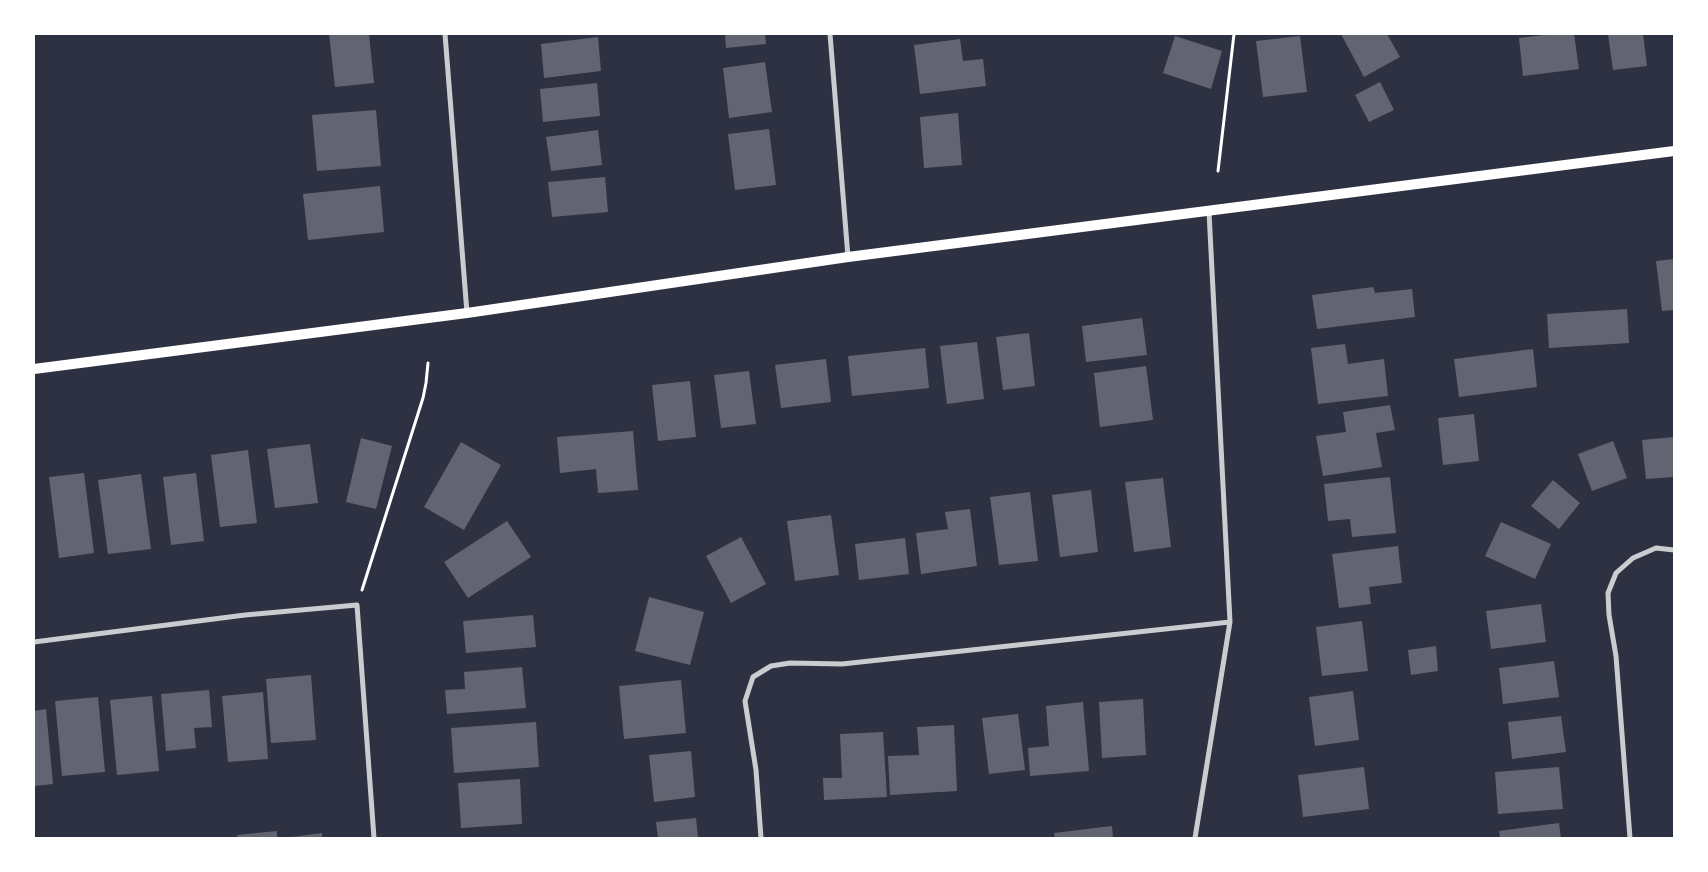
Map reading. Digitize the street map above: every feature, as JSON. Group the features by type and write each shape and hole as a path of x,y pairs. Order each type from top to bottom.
{"main road":[{"path":"34,369 467,313 848,257 1674,151"}],"street":[{"path":"445,34 467,313"},
{"path":"830,34 848,257"},
{"path":"1195,838 1230,622 1208,212"},
{"path":"1630,838 1616,656 1609,615 1608,593 1616,573 1633,558 1656,548 1674,550"},
{"path":"34,642 245,615 357,606 374,838"},
{"path":"761,838 756,770 745,701 753,677 771,666 790,663 842,664 1230,622"}],"path":[{"path":"1218,171 1234,34"},
{"path":"357,606 423,398 428,363"}],"building":[{"path":"329,34 369,34 374,83 335,87"},
{"path":"725,34 765,34 766,44 726,48"},
{"path":"1341,34 1387,34 1400,57 1364,77"},
{"path":"1553,34 1574,34 1579,69 1523,76 1519,38"},
{"path":"1608,34 1643,34 1647,66 1613,70"},
{"path":"1175,36 1222,51 1211,89 1163,73"},
{"path":"1300,36 1307,92 1263,97 1256,41"},
{"path":"598,37 601,71 544,78 541,44"},
{"path":"960,39 963,61 983,59 986,86 920,94 914,45"},
{"path":"765,62 772,112 729,118 723,68"},
{"path":"1380,82 1394,110 1369,122 1355,95"},
{"path":"597,83 600,116 543,122 540,89"},
{"path":"376,110 381,166 317,171 312,115"},
{"path":"958,113 962,165 924,168 920,117"},
{"path":"769,129 776,185 735,190 728,134"},
{"path":"598,130 602,165 551,171 546,137"},
{"path":"605,177 608,212 552,217 548,182"},
{"path":"380,186 384,232 308,240 303,194"},
{"path":"1674,259 1674,310 1662,311 1656,261"},
{"path":"1373,287 1375,293 1412,289 1415,317 1317,329 1312,295"},
{"path":"1627,309 1629,343 1549,348 1547,314"},
{"path":"1142,318 1147,355 1086,362 1082,326"},
{"path":"1029,333 1035,386 1003,390 996,337"},
{"path":"977,342 984,399 947,404 940,346"},
{"path":"1345,344 1348,364 1384,359 1388,396 1318,404 1311,348"},
{"path":"925,348 929,388 852,396 848,356"},
{"path":"1533,349 1537,387 1459,397 1454,359"},
{"path":"826,359 831,402 781,408 775,365"},
{"path":"1146,366 1153,420 1100,427 1094,373"},
{"path":"749,371 756,424 721,428 714,375"},
{"path":"690,381 696,437 658,441 652,385"},
{"path":"1390,405 1395,430 1376,433 1382,467 1323,476 1316,436 1346,432 1343,412"},
{"path":"1474,414 1479,461 1443,465 1438,418"},
{"path":"633,431 638,490 598,493 596,469 560,473 557,437"},
{"path":"1674,437 1674,477 1646,479 1642,440"},
{"path":"361,438 392,446 376,509 346,502"},
{"path":"1613,441 1627,478 1592,491 1578,454"},
{"path":"461,442 501,465 464,530 424,507"},
{"path":"310,444 318,503 275,508 267,449"},
{"path":"248,450 257,523 220,527 211,455"},
{"path":"84,473 94,553 59,558 49,477"},
{"path":"196,473 204,541 171,545 163,477"},
{"path":"141,474 151,549 108,554 98,480"},
{"path":"1390,477 1396,533 1352,537 1350,519 1328,521 1324,484"},
{"path":"1163,478 1171,547 1134,552 1125,482"},
{"path":"1553,480 1580,503 1559,529 1531,506"},
{"path":"1091,490 1098,552 1060,557 1052,495"},
{"path":"1030,492 1038,561 999,565 990,497"},
{"path":"970,509 977,566 921,574 916,533 948,529 945,512"},
{"path":"831,515 839,575 795,581 787,521"},
{"path":"507,521 531,557 468,598 444,562"},
{"path":"1501,522 1551,544 1535,579 1485,556"},
{"path":"741,537 766,584 731,603 706,556"},
{"path":"905,538 909,574 859,580 855,544"},
{"path":"1398,546 1402,583 1369,587 1371,604 1339,608 1332,554"},
{"path":"649,597 704,612 690,665 635,651"},
{"path":"1541,604 1546,642 1491,649 1486,611"},
{"path":"533,615 536,647 466,653 463,621"},
{"path":"1362,621 1368,671 1322,676 1316,627"},
{"path":"1436,646 1438,671 1411,675 1408,650"},
{"path":"1554,661 1559,697 1503,704 1499,668"},
{"path":"522,667 526,708 447,714 445,690 465,689 464,672"},
{"path":"311,675 316,740 271,743 266,679"},
{"path":"681,680 686,733 624,739 619,686"},
{"path":"209,690 212,727 194,728 196,748 166,751 161,694"},
{"path":"1353,691 1359,740 1315,746 1309,697"},
{"path":"263,692 268,759 228,762 222,696"},
{"path":"152,696 159,771 117,775 110,700"},
{"path":"98,697 105,772 62,776 55,701"},
{"path":"1143,699 1146,755 1102,758 1099,702"},
{"path":"1083,702 1089,771 1030,776 1028,748 1049,746 1046,706"},
{"path":"46,709 53,784 34,786 34,711"},
{"path":"1018,714 1025,770 989,774 982,718"},
{"path":"1561,716 1566,752 1512,759 1508,722"},
{"path":"536,722 539,767 454,773 451,728"},
{"path":"954,725 957,791 890,795 888,756 919,755 917,727"},
{"path":"883,732 887,797 824,800 823,778 842,778 840,734"},
{"path":"691,751 695,797 654,802 649,755"},
{"path":"1364,767 1369,809 1303,817 1298,775"},
{"path":"1559,767 1563,809 1498,814 1495,772"},
{"path":"520,779 522,824 461,828 458,783"},
{"path":"696,818 698,838 658,838 656,822"},
{"path":"1559,823 1561,838 1500,838 1499,831"},
{"path":"1112,826 1113,838 1055,838 1054,833"},
{"path":"277,831 277,838 238,838 237,835"},
{"path":"322,833 322,838 291,837"}]}
